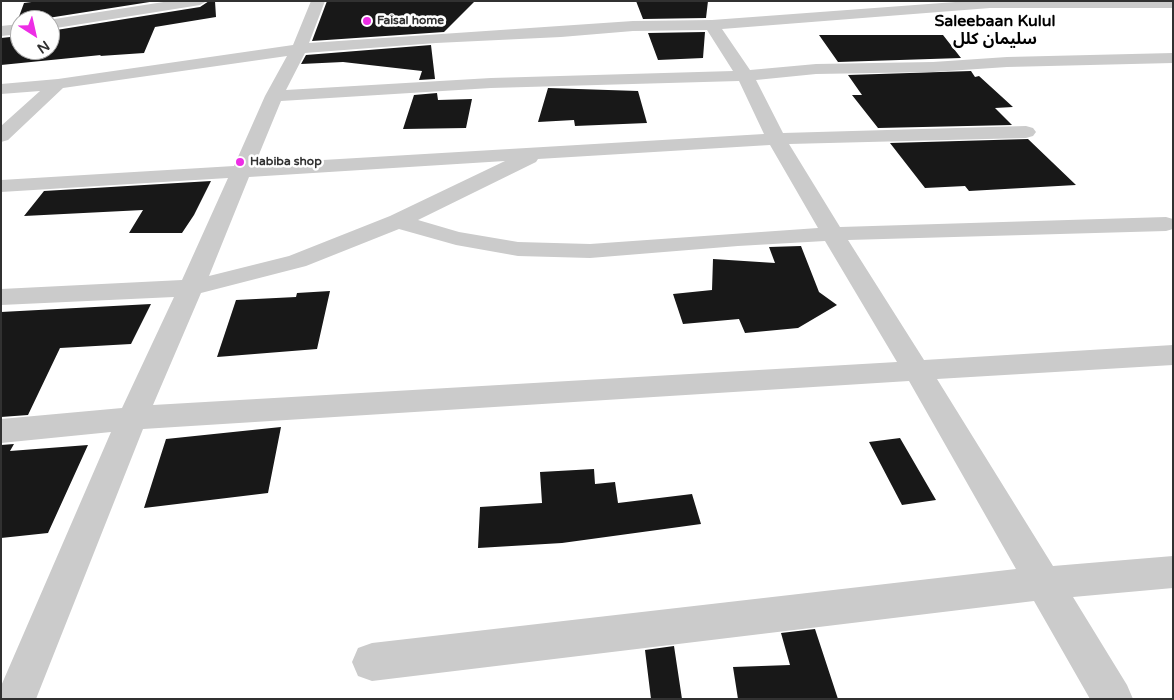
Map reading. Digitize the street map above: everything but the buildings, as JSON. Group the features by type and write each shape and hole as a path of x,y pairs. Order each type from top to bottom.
{"street":[{"path":"60,22 200,1"},
{"path":"14,686 274,96 299,49 318,1"},
{"path":"1,89 58,84 299,49 436,38 561,32 633,26 712,26 990,4 1173,4"},
{"path":"712,26 745,76 776,139 918,371 1113,699"},
{"path":"274,96 491,83 745,76 816,70 933,67 1007,62 1173,58"},
{"path":"1,136 58,84"},
{"path":"1,186 776,139 1026,132"},
{"path":"1,296 191,288 297,261 398,221 540,152"},
{"path":"398,221 456,238 518,249 590,251 738,239 833,234 1166,224"},
{"path":"1,431 132,418 1173,355"},
{"path":"372,662 1043,583 1173,572"}],"place":[{"name":"Faisal home","path":"367,21"},
{"name":"Habiba shop","path":"240,162"}],"district":[{"name":"Saleebaan Kulul سليمان كلل","path":"995,31"}]}
